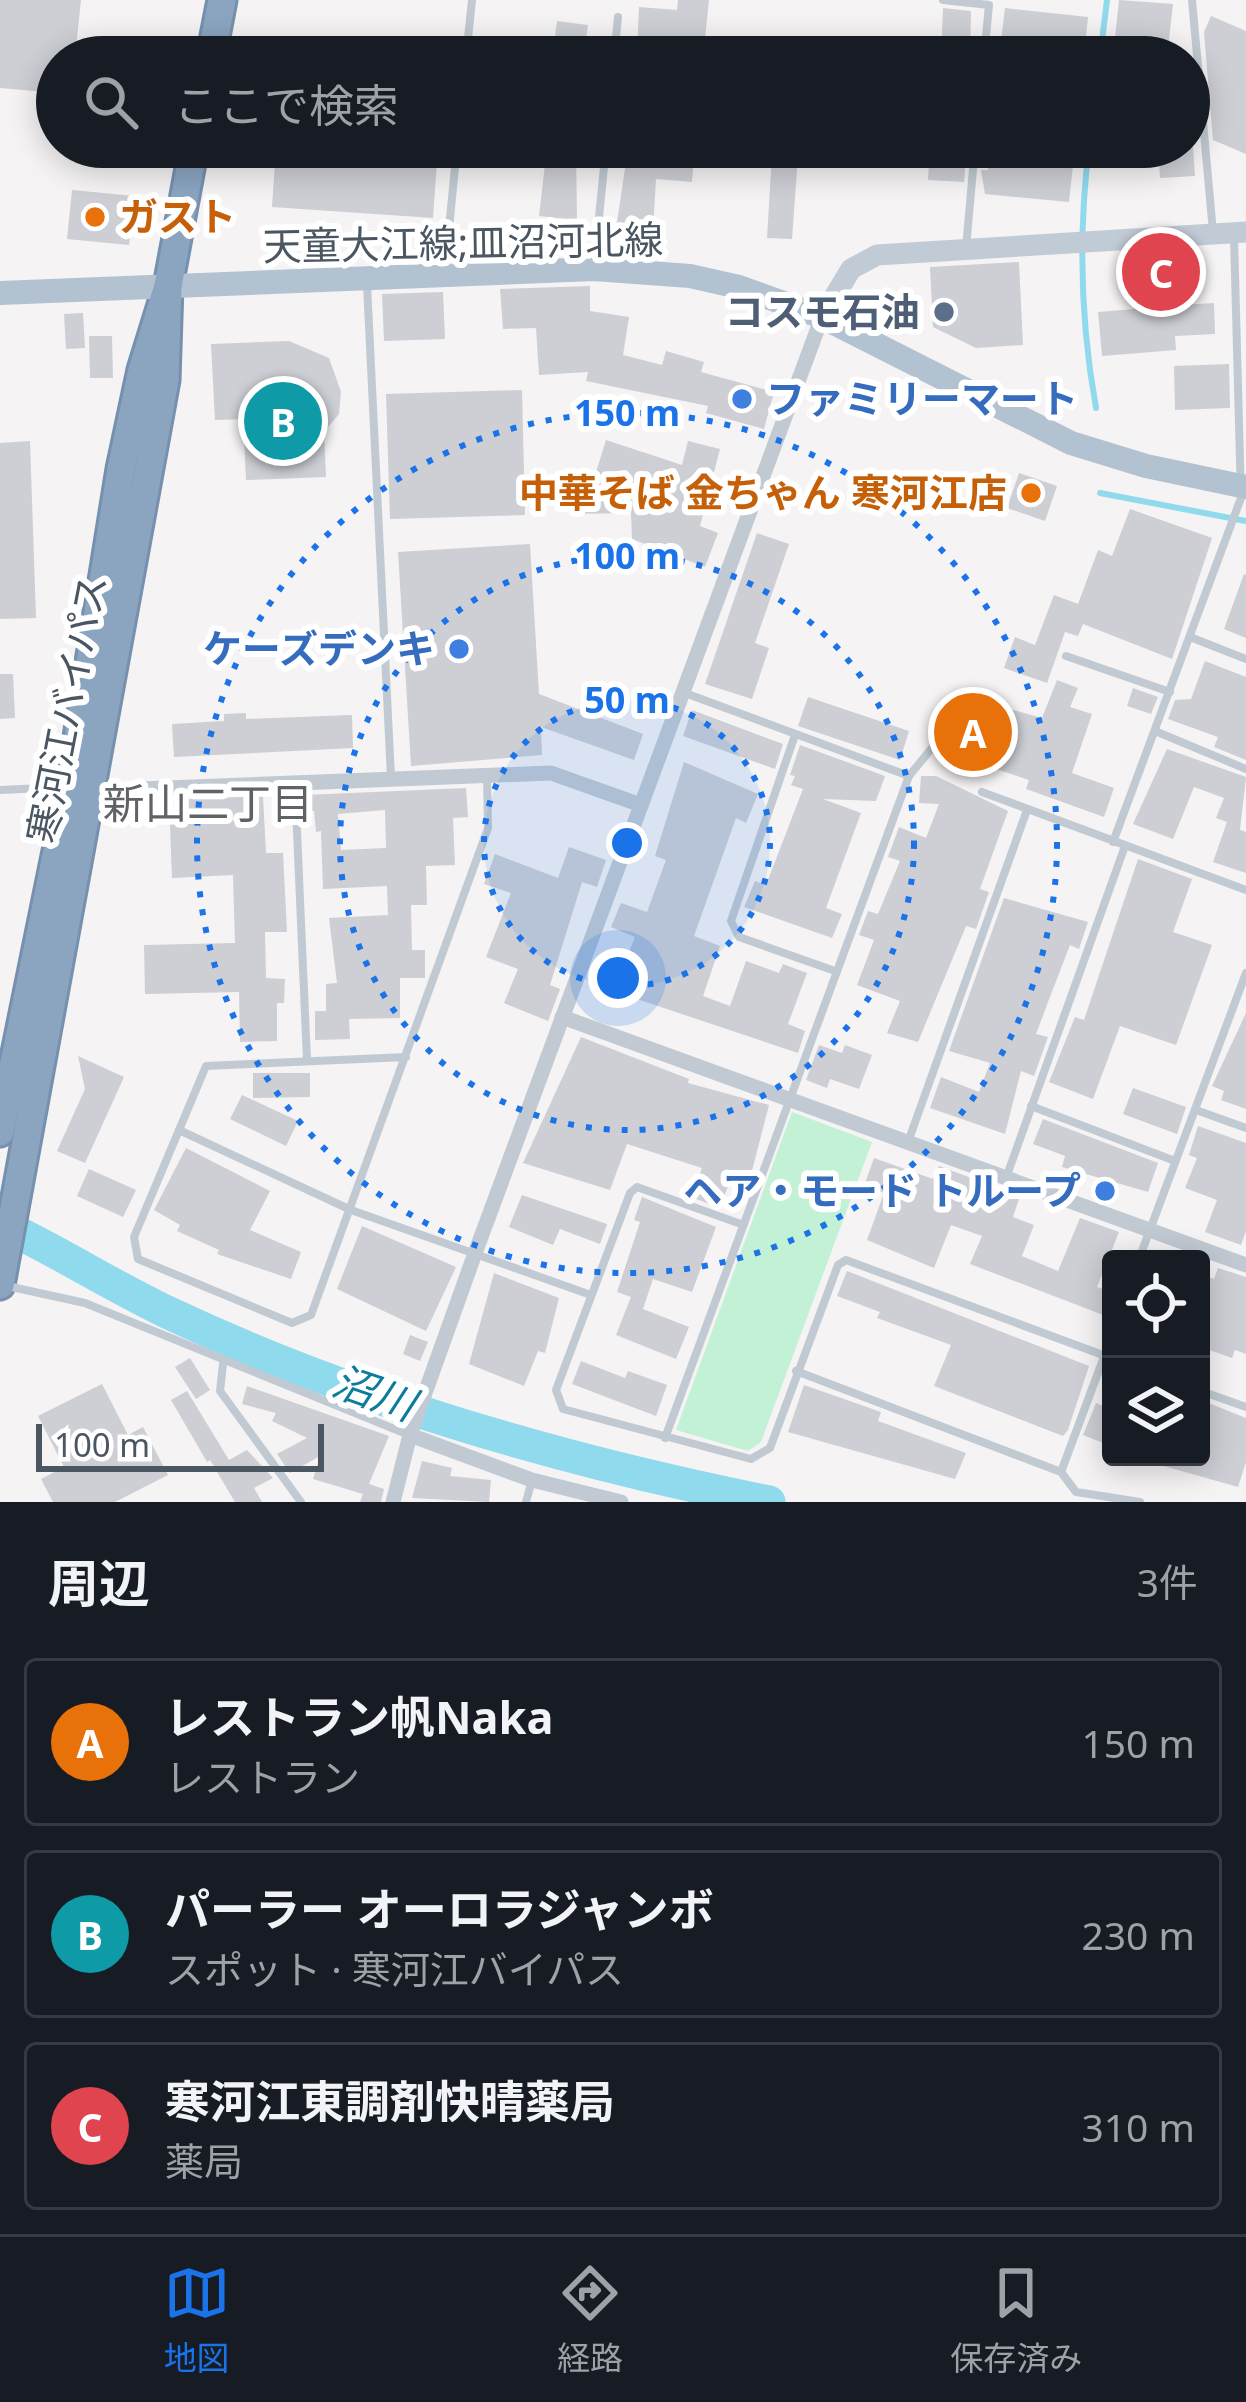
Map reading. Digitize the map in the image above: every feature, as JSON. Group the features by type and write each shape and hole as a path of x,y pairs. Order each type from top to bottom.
{"highway":[{"path":"215,36 222,0"},
{"name":"寒河江バイパス","path":"0,1132 80,789 165,380 169,286 190,168"},
{"name":"寒河江バイパス","path":"0,1285 80,789"}],"main road":[{"name":"天童大江線;皿沼河北線","path":"0,293 594,269 690,276 823,317 1071,443 1243,490"}],"street":[{"path":"393,1502 410,1436 474,1256 823,317 862,259 1231,233"},
{"path":"80,789 551,773 641,805"},
{"path":"562,1017 1246,1265"},
{"path":"410,1436 532,1480 621,1502"}],"lane":[{"path":"468,36 472,0"},
{"path":"943,0 988,4 986,36"},
{"path":"1192,0 1198,36"},
{"path":"616,36 618,17"},
{"path":"1113,842 1243,490 1243,355 1231,233 1210,108"},
{"path":"444,276 455,168"},
{"path":"594,269 604,168"},
{"path":"965,250 973,168"},
{"path":"367,279 392,780"},
{"path":"1190,637 1246,659"},
{"path":"1066,656 1170,692"},
{"path":"683,692 909,776"},
{"path":"665,1438 909,776 976,693"},
{"path":"1155,731 1246,769"},
{"path":"795,735 731,921 739,937 836,971"},
{"path":"406,1057 206,1066 134,1237 138,1259 292,1323 311,1315 351,1210 406,1057 488,828 487,776"},
{"path":"295,784 307,1060"},
{"path":"0,790 80,789"},
{"path":"982,792 1246,890"},
{"path":"908,1143 1028,810"},
{"path":"1006,1178 1125,847"},
{"path":"1142,1250 1246,973"},
{"path":"1235,1003 1246,1007"},
{"path":"1030,1106 1175,1161"},
{"path":"1196,1110 1246,1129"},
{"path":"179,1130 351,1210 591,1295"},
{"path":"741,1224 637,1187 556,1390 563,1409 751,1459 770,1448 838,1265 846,1260 1102,1354"},
{"path":"0,1285 85,1304 223,1364 410,1436"},
{"path":"1061,1472 1107,1358"},
{"path":"223,1364 220,1391 301,1502"},
{"path":"796,1371 1061,1472 1076,1492 1140,1502"},
{"path":"1210,1394 1246,1407"},
{"path":"526,1502 532,1480"}],"green space":[{"path":"792,1112 872,1142 761,1442 748,1451 676,1430"}],"building":[{"path":"0,0 81,0 77,36 36,36 36,91 0,88"},
{"path":"678,0 709,0 705,36 638,36 639,7 677,10"},
{"path":"1119,0 1173,4 1169,36 1115,36"},
{"path":"943,8 971,11 970,36 942,36"},
{"path":"1005,8 1088,17 1086,36 1002,36"},
{"path":"1211,16 1246,31 1246,154 1213,140 1210,36 1204,32"},
{"path":"557,21 588,25 587,36 555,36"},
{"path":"275,168 437,168 433,218 272,207"},
{"path":"545,168 576,168 577,220 539,216"},
{"path":"625,168 693,168 692,182 656,179 653,231 616,229"},
{"path":"771,168 797,168 792,239 767,238"},
{"path":"929,168 965,168 964,182 928,180"},
{"path":"1073,168 1069,202 985,194 981,170"},
{"path":"1159,168 1194,168 1195,176 1160,178"},
{"path":"72,190 134,196 129,245 67,239"},
{"path":"1178,251 1180,305 1214,303 1215,334 1175,336 1176,350 1102,356 1098,312 1146,308 1143,253"},
{"path":"1019,262 1023,345 976,348 933,327 930,267"},
{"path":"590,286 590,311 629,317 623,355 662,365 666,351 704,362 701,372 774,392 764,429 706,413 708,406 586,381 588,372 539,375 536,328 503,329 500,289"},
{"path":"443,292 445,339 384,341 382,294"},
{"path":"83,313 85,348 66,349 64,314"},
{"path":"89,336 112,336 113,378 90,378"},
{"path":"289,341 329,358 341,392 339,414 324,432 326,477 246,480 243,419 215,420 211,344"},
{"path":"1229,364 1230,408 1175,410 1174,366"},
{"path":"522,390 525,515 390,519 386,394"},
{"path":"606,440 682,465 688,441 720,449 700,526 718,533 705,567 632,539 631,513 570,514 583,481 592,485"},
{"path":"30,441 36,618 0,619 0,443"},
{"path":"1019,473 1057,486 1045,521 1007,508"},
{"path":"1130,509 1212,538 1172,659 1083,624 1078,636 1065,632 1047,683 1004,668 1015,637 1035,645 1054,595 1078,604 1098,550 1112,556"},
{"path":"757,533 789,544 755,643 769,648 752,699 705,684"},
{"path":"530,544 539,694 643,734 634,760 541,727 542,755 411,766 398,552"},
{"path":"1246,575 1246,638 1224,629"},
{"path":"1205,661 1246,677 1246,760 1214,747 1218,737 1168,719 1175,700 1191,699"},
{"path":"0,674 13,674 15,718 0,719"},
{"path":"1057,680 1078,688 1070,707 1092,714 1072,773 1114,788 1104,817 1026,789 1029,780 984,765 988,752 961,742 981,701 1042,718"},
{"path":"1133,688 1158,697 1151,714 1127,706"},
{"path":"808,697 909,731 900,760 798,726"},
{"path":"692,710 783,744 775,769 683,736"},
{"path":"246,713 246,719 352,715 353,748 174,757 172,724 224,721 224,714"},
{"path":"800,745 885,776 876,801 823,799 861,813 826,908 842,914 832,938 744,907 755,881 766,885 803,789 791,785 795,776 790,775"},
{"path":"1167,749 1246,777 1240,830 1246,832 1246,873 1213,862 1227,822 1216,818 1224,798 1194,787 1173,839 1133,824"},
{"path":"684,762 758,794 746,823 736,818 694,936 720,946 703,996 730,1006 746,961 779,973 783,964 807,973 788,1024 805,1031 798,1053 613,991 635,937 611,927 621,903 647,912 666,860 655,856"},
{"path":"921,776 936,776 1008,811 980,889 989,892 976,929 966,926 918,1042 887,1033 900,1001 857,985 874,940 859,935 868,911 878,914 900,861 888,857 899,827 926,838 939,804 919,803"},
{"path":"466,788 468,817 453,818 455,865 426,866 427,905 411,905 412,950 425,950 425,978 400,978 400,1018 349,1019 350,1039 315,1040 315,1011 326,1011 326,984 337,983 329,918 388,915 387,886 323,889 321,831 316,832 314,811 307,811 305,795","holes":["385,810 386,848 341,850 338,814"]},
{"path":"263,796 266,853 283,853 287,932 265,932 266,978 285,979 284,1003 277,1003 277,1041 240,1042 239,992 145,994 144,945 235,943 233,875 172,878 169,800"},
{"path":"569,847 606,860 597,887 582,882 550,985 560,989 548,1021 504,1003 518,969 486,957 511,893 484,884 495,854 558,878"},
{"path":"1138,859 1192,879 1173,932 1212,945 1176,1045 1120,1026 1093,1099 1049,1082 1075,1017 1084,1020"},
{"path":"1004,898 1088,922 1079,949 1070,945 1036,1034 1048,1037 1034,1076 1021,1071 1005,1134 930,1108 941,1077 979,1092 990,1063 949,1051"},
{"path":"1246,1013 1246,1109 1221,1100 1224,1091 1212,1086"},
{"path":"581,1037 689,1079 688,1083 769,1105 747,1190 729,1183 720,1208 691,1197 702,1168 627,1144 610,1190 523,1163"},
{"path":"819,1045 842,1053 845,1045 872,1055 859,1089 830,1079 827,1088 806,1080"},
{"path":"78,1056 124,1077 85,1163 57,1151 85,1089"},
{"path":"253,1073 310,1073 310,1097 253,1098"},
{"path":"1133,1088 1186,1107 1177,1134 1123,1114"},
{"path":"242,1095 298,1121 286,1146 230,1119"},
{"path":"1043,1119 1158,1163 1148,1192 1062,1167 1065,1156 1033,1144"},
{"path":"1198,1126 1246,1143 1246,1231 1241,1245 1205,1232 1217,1200 1185,1188 1197,1158 1189,1155"},
{"path":"186,1148 270,1191 250,1230 301,1252 291,1279 217,1254 219,1250 177,1231 180,1225 154,1210"},
{"path":"874,1158 933,1179 939,1166 1020,1196 1013,1217 1034,1225 1022,1256 1058,1271 1080,1218 1119,1232 1112,1250 1102,1250 1097,1287 1102,1289 1102,1315 970,1264 982,1236 951,1225 934,1268 867,1240 884,1193 864,1186"},
{"path":"89,1169 136,1190 123,1217 77,1196"},
{"path":"522,1195 607,1224 600,1244 560,1229 553,1245 509,1227"},
{"path":"642,1197 716,1227 692,1292 653,1279 643,1309 689,1327 676,1359 616,1335 631,1297 617,1292 640,1222 634,1220"},
{"path":"362,1226 456,1267 426,1331 337,1289"},
{"path":"1218,1268 1246,1277 1246,1354 1235,1350 1232,1358 1210,1350 1210,1277 1214,1279"},
{"path":"847,1271 1089,1366 1068,1430 1063,1436 934,1386 951,1345 877,1318 880,1312 837,1296"},
{"path":"494,1273 559,1298 545,1353 538,1351 524,1386 469,1364"},
{"path":"410,1335 428,1342 420,1361 403,1354"},
{"path":"190,1358 210,1390 196,1399 175,1367"},
{"path":"581,1361 625,1378 628,1371 667,1385 656,1416 572,1384"},
{"path":"102,1384 128,1435 143,1427 168,1475 115,1502 53,1502 41,1479 64,1467 38,1416"},
{"path":"804,1385 881,1412 878,1421 966,1453 955,1479 788,1432"},
{"path":"247,1386 389,1436 369,1484 384,1489 381,1502 360,1502 363,1494 313,1479 320,1456 290,1473 277,1454 307,1438 272,1421 276,1413 242,1404"},
{"path":"187,1391 229,1460 247,1450 273,1478 254,1488 262,1502 235,1502 210,1460 207,1462 171,1400"},
{"path":"1096,1403 1102,1405 1102,1442 1083,1435"},
{"path":"1210,1404 1246,1418 1246,1462 1238,1487 1164,1466 1210,1466"},
{"path":"422,1461 452,1468 450,1476 491,1480 489,1502 412,1498"}],"waterway":[{"path":"1103,36 1107,0"},
{"path":"1087,168 1082,278 1096,408"},
{"path":"1100,493 1246,521"},
{"name":"沼川","path":"0,1224 169,1313 388,1401 539,1448 769,1502"}],"place":[{"name":"ガスト","path":"95,217"},
{"name":"寒河江東調剤快晴薬局","path":"1161,272"},
{"name":"コスモ石油","path":"944,312"},
{"name":"ファミリーマート","path":"742,399"},
{"name":"パーラー オーロラジャンボ","path":"283,421"},
{"name":"中華そば 金ちゃん 寒河江店","path":"1031,493"},
{"name":"ケーズデンキ","path":"459,649"},
{"name":"レストラン帆Naka","path":"973,732"},
{"name":"ヘア・モード トループ","path":"1105,1191"}],"district":[{"name":"新山二丁目","path":"208,804"}]}
